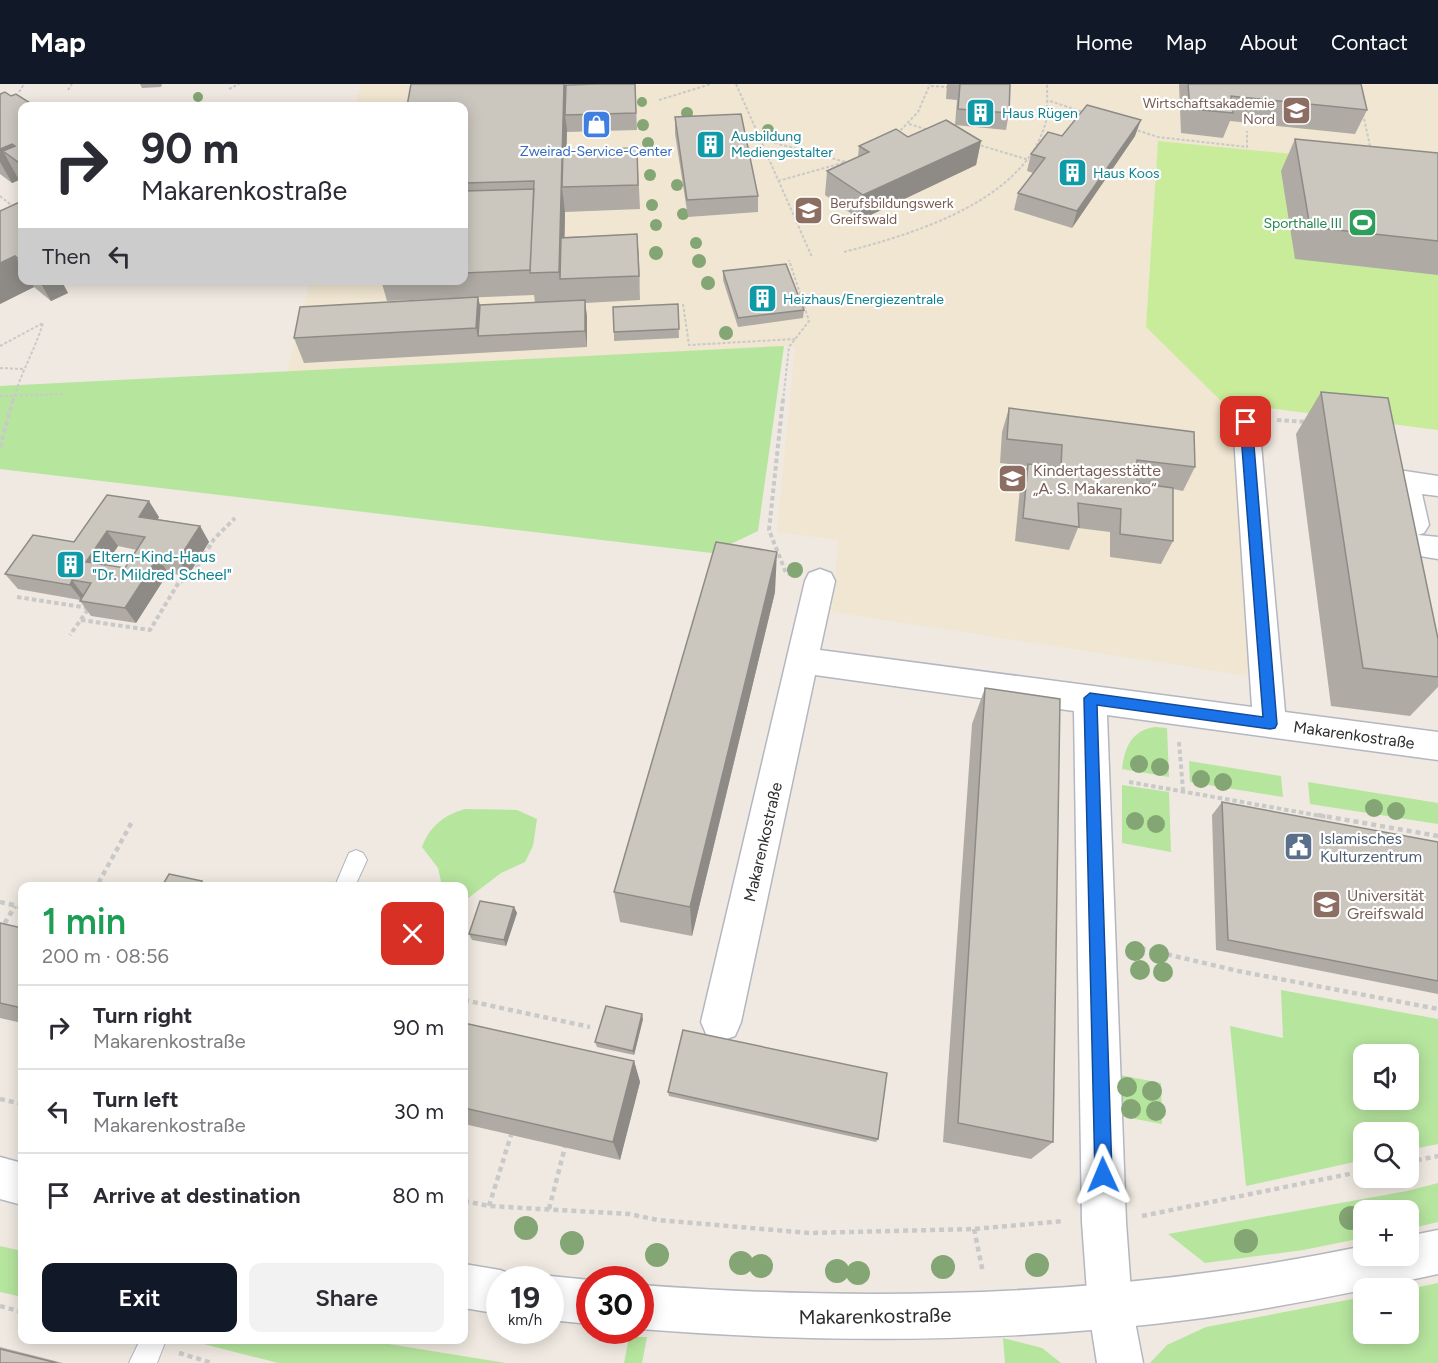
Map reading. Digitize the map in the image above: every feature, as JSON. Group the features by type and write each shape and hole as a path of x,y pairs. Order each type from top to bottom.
{"street":[{"name":"Makarenkostraße","path":"1246,422 1270,724"},
{"path":"1424,580 1428,547 1405,481 1438,486"},
{"name":"Makarenkostraße","path":"721,1022 804,661 820,581"},
{"name":"Makarenkostraße","path":"804,661 1438,746"},
{"path":"1090,698 1104,1222 1110,1306 1120,1363"},
{"path":"0,1178 18,1183"},
{"name":"Makarenkostraße","path":"654,1308 741,1316 868,1320 1110,1306 1283,1284 1438,1252"},
{"path":"468,1287 486,1290"}],"lane":[{"path":"347,882 356,860"},
{"path":"142,1363 151,1344"}],"path":[{"path":"19,92 24,84"},
{"path":"68,90 72,84"},
{"path":"229,89 239,84"},
{"path":"659,100 711,84"},
{"path":"736,84 812,257"},
{"path":"844,252 918,231 959,213 991,192 1029,159 1044,131 1050,101 1047,84"},
{"path":"892,138 909,124 923,105 931,85 947,87"},
{"path":"1050,101 1093,116"},
{"path":"1361,105 1370,146"},
{"path":"909,124 931,130"},
{"path":"1125,126 1158,137 1247,147 1247,131"},
{"path":"760,139 847,162 778,181"},
{"path":"974,143 1034,161"},
{"path":"0,196 18,210"},
{"path":"786,573 769,530 789,347 809,321 789,260"},
{"path":"683,304 688,345 796,339"},
{"path":"0,346 43,323 34,352 23,369 0,447"},
{"path":"0,368 23,369"},
{"path":"0,396 66,394"},
{"path":"1246,422 1290,419 1313,423"},
{"path":"81,620 150,630 179,582 190,579 214,539 235,518"},
{"path":"17,597 89,608 70,635"},
{"path":"1177,710 1183,789"},
{"path":"1093,777 1183,789 1438,836"},
{"path":"101,882 133,820"},
{"path":"0,902 18,906"},
{"path":"0,931 15,906"},
{"path":"1098,938 1238,970 1438,1009"},
{"path":"468,1001 590,1027"},
{"path":"0,1099 18,1103"},
{"path":"489,1206 510,1135"},
{"path":"549,1209 566,1147"},
{"path":"1419,1160 1438,1156"},
{"path":"468,1203 489,1206 628,1214 658,1220 809,1233 974,1229 1061,1221 1104,1222 1353,1173"},
{"path":"0,1306 18,1311"}],"shaded area":[{"path":"361,84 1438,84 1438,168 1158,141 1146,327 1222,402 1240,425 1248,676 832,612 838,540 777,532 795,346 287,373 309,285 468,285 468,102 356,102"}],"green space":[{"path":"1158,141 1438,168 1438,430 1222,402 1146,327"},
{"path":"784,346 758,531 712,553 0,469 0,386"},
{"path":"1155,727 1167,728 1169,777 1122,769 1127,747 1131,741 1140,732"},
{"path":"1189,761 1281,776 1283,797 1190,782"},
{"path":"1308,782 1438,803 1438,824 1310,804"},
{"path":"1122,785 1169,792 1171,852 1122,843"},
{"path":"465,809 517,810 537,819 533,846 525,862 501,873 468,898 468,882 441,882 438,868 422,847 434,827 451,815"},
{"path":"1281,990 1438,1019 1438,1144 1419,1148 1419,1122 1353,1122 1353,1162 1246,1186 1230,1026 1283,1038"},
{"path":"1120,1075 1161,1083 1162,1124 1120,1116"},
{"path":"1438,1183 1438,1222 1419,1227 1419,1200 1357,1200 1407,1191"},
{"path":"1353,1201 1353,1240 1303,1250 1205,1263 1168,1234"},
{"path":"0,1246 18,1250 18,1296 0,1292"},
{"path":"1438,1283 1438,1363 1150,1363 1167,1345 1206,1327 1353,1299 1353,1344 1419,1344 1419,1287"},
{"path":"1003,1338 1042,1348 1061,1363 1005,1363"},
{"path":"204,1344 389,1344 506,1363 278,1363"},
{"path":"628,1344 646,1344 642,1363 624,1363"}],"building":[{"path":"411,84 564,84 559,272 530,273 534,181 468,183 468,102 408,102"},
{"path":"635,84 636,113 565,115 566,85"},
{"path":"960,84 1010,84 1009,113 958,109"},
{"path":"1188,84 1361,84 1367,110 1231,96 1233,113 1190,109"},
{"path":"5,92 11,96 16,94 29,102 18,102 18,162 3,151 15,146 12,144 0,149 0,94"},
{"name":"Haus Koos","path":"1087,105 1141,120 1077,211 1018,193 1045,158 1031,154 1048,132 1062,136"},
{"path":"741,114 758,196 687,200 675,117"},
{"path":"946,120 981,141 863,195 827,171 869,152 859,146 896,129 908,137"},
{"path":"1295,139 1438,153 1438,241 1310,227"},
{"path":"637,148 638,185 562,187 563,150"},
{"path":"534,189 530,270 468,273 468,191"},
{"path":"18,203 18,259 15,256 0,263 0,211"},
{"path":"637,234 639,276 560,279 561,238"},
{"name":"Heizhaus/Energiezentrale","path":"786,264 804,310 738,318 723,271"},
{"path":"478,297 476,328 294,338 300,307"},
{"path":"585,300 585,331 478,336 480,305"},
{"path":"678,304 679,329 614,332 613,307"},
{"path":"1321,392 1388,398 1438,639 1438,677 1363,668"},
{"path":"1009,408 1194,432 1195,467 1137,460 1137,483 1173,488 1173,541 1120,534 1121,509 1078,503 1079,527 1023,518 1028,464 1061,468 1062,445 1007,439"},
{"path":"107,495 149,501 139,517 200,526 178,560 158,557 125,608 80,601 91,583 72,580 70,585 5,574 33,535 74,542","holes":["107,531 145,537 125,568 86,562"]},
{"path":"716,542 777,552 690,907 614,892"},
{"path":"985,688 1060,699 1053,1142 958,1123"},
{"name":"Universität Greifswald","path":"1222,802 1438,842 1438,981 1228,940"},
{"path":"169,874 202,881 201,882 164,882"},
{"path":"480,901 514,907 504,940 469,934"},
{"path":"0,923 18,927 18,1007 0,1003"},
{"path":"606,1006 642,1014 633,1051 595,1042"},
{"path":"468,1024 634,1061 613,1142 468,1109"},
{"path":"683,1030 887,1073 878,1139 668,1092"},
{"path":"0,1349 57,1363 0,1363"}],"place":[{"name":"Wirtschaftsakademie Nord","path":"1296,111"},
{"name":"Haus Rügen","path":"981,113"},
{"name":"Zweirad-Service-Center","path":"596,124"},
{"name":"Ausbildung Mediengestalter","path":"710,144"},
{"name":"Haus Koos","path":"1072,173"},
{"name":"Berufsbildungswerk Greifswald","path":"809,211"},
{"name":"Sporthalle III","path":"1363,223"},
{"name":"Heizhaus/Energiezentrale","path":"762,299"},
{"name":"Kindertagesstätte „A. S. Makarenko“","path":"1012,479"},
{"name":"Eltern-Kind-Haus \"Dr. Mildred Scheel\"","path":"71,565"},
{"name":"Islamisches Kulturzentrum","path":"1299,847"},
{"name":"Universität Greifswald","path":"1326,904"}],"route":[{"path":"1103,1175 1090,698 1270,724 1246,422"}]}
